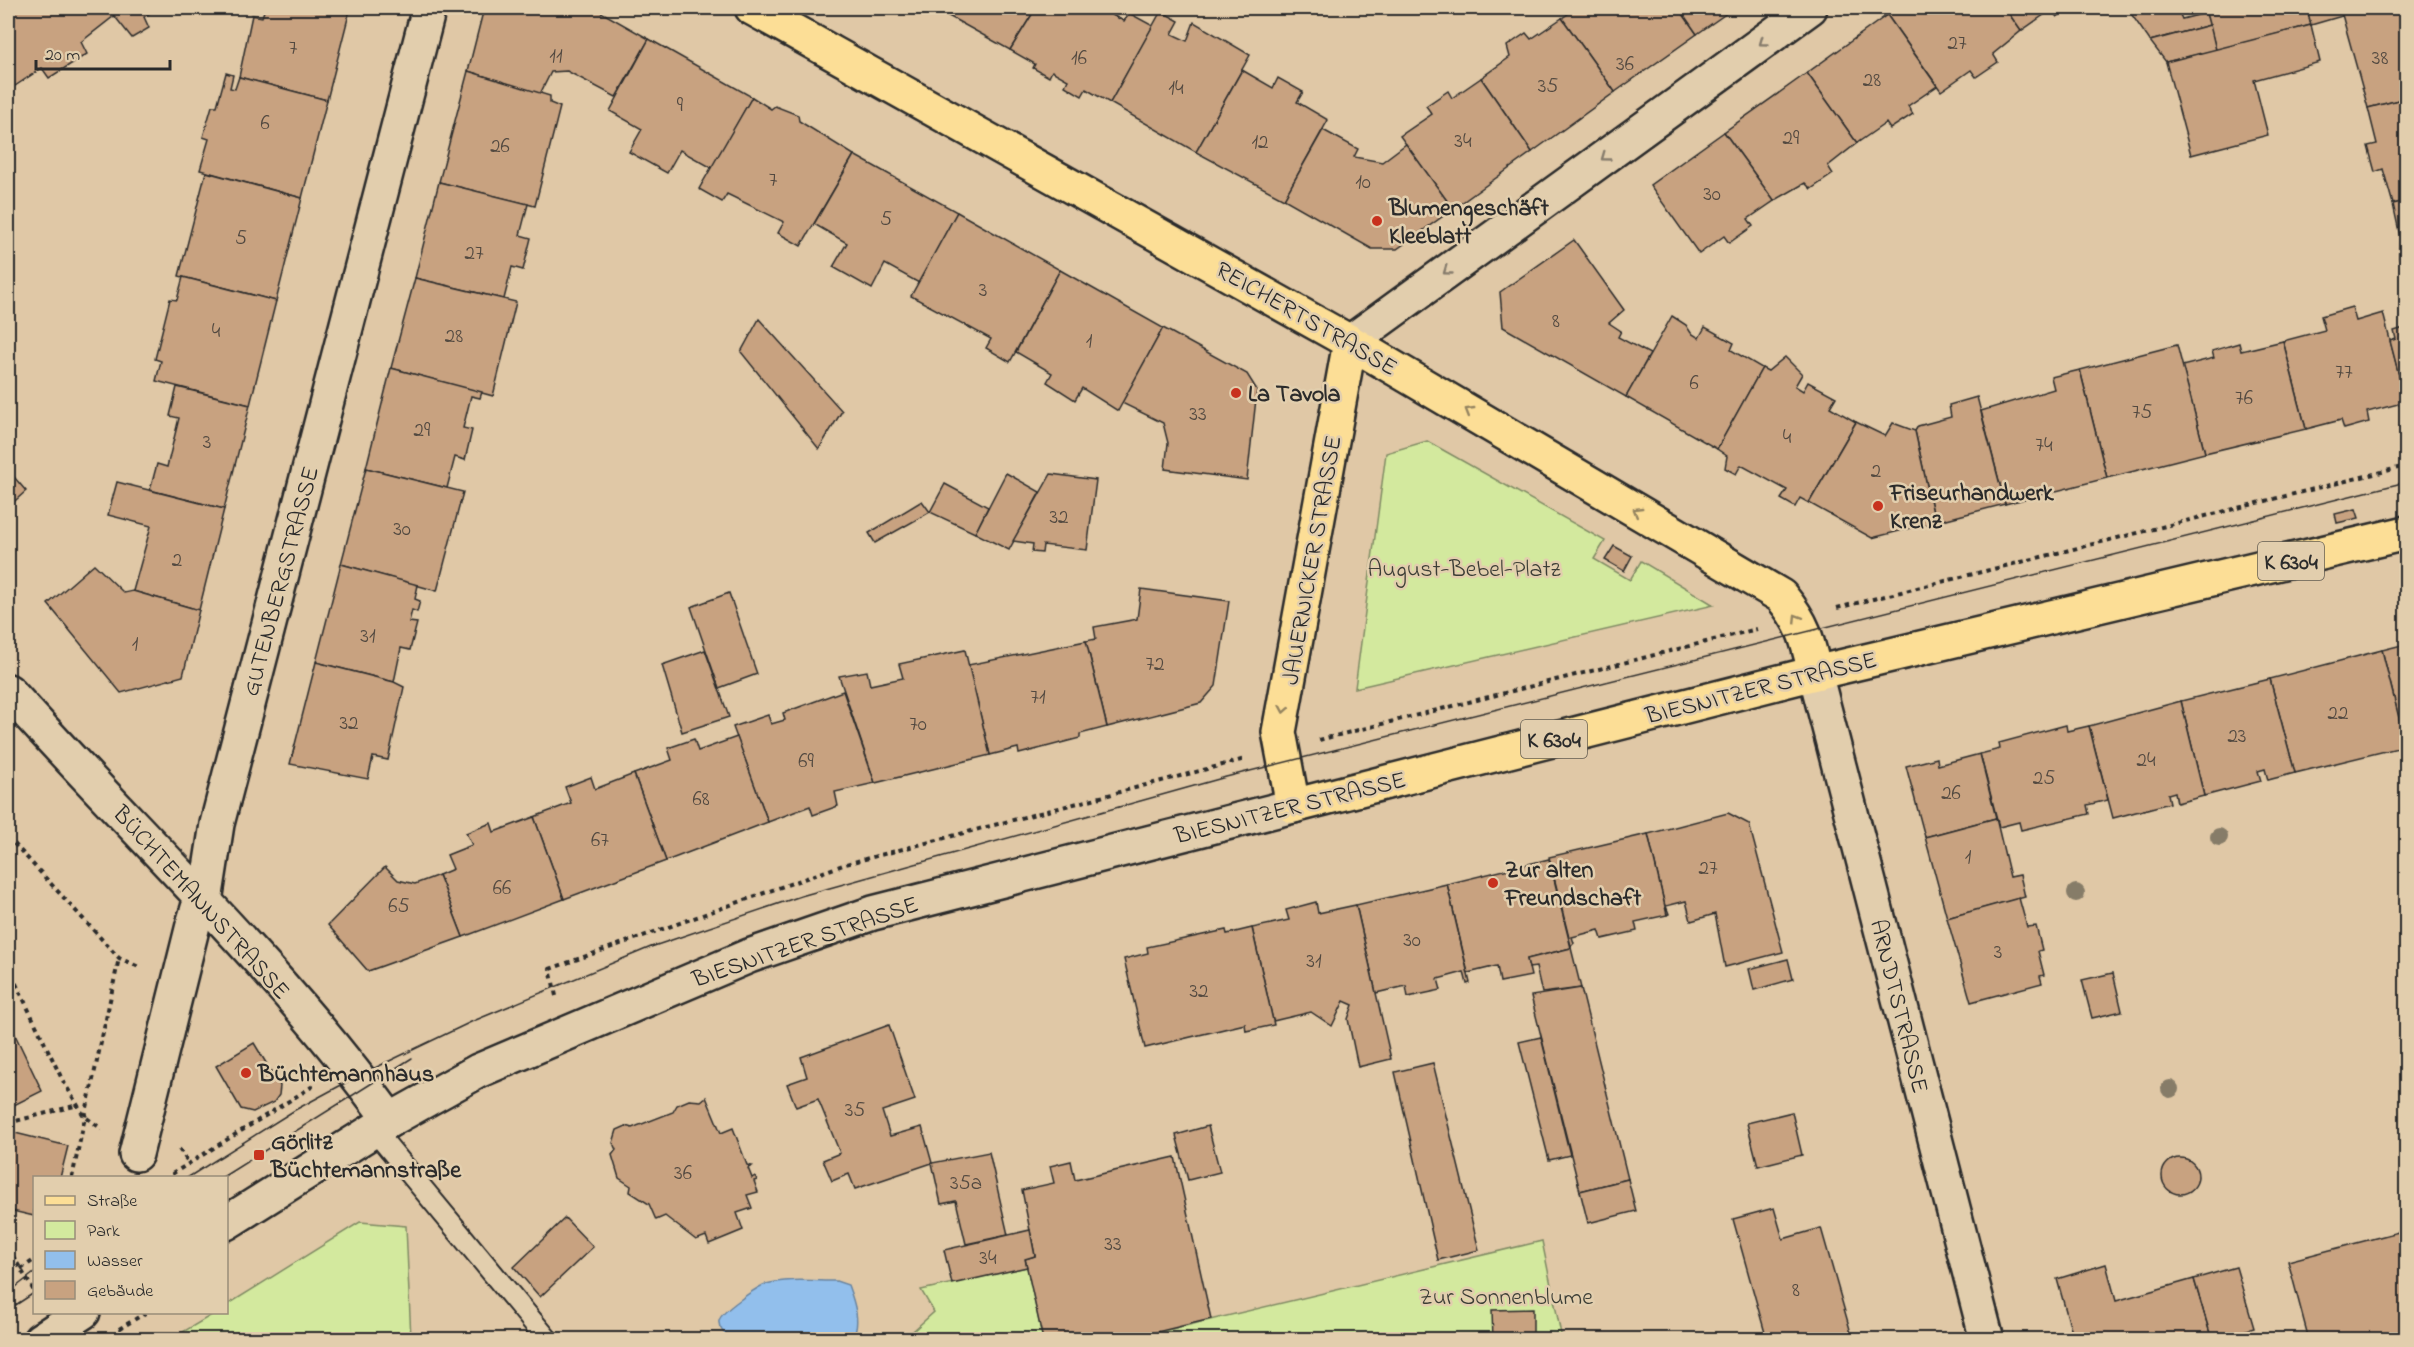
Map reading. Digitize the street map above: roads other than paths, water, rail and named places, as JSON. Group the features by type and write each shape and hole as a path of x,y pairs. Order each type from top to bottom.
{"main road":[{"name":"REICHERTSTRASSE","path":"752,8 1350,342 1781,596 1799,618 1815,673"},
{"name":"JAUERNICKER STRASSE","path":"1293,806 1281,749 1281,721 1350,342"},
{"name":"BIESNITZER STRASSE","path":"1293,806 1815,673 2406,533"}],"street":[{"name":"GUTENBERGSTRASSE","path":"136,1154 194,921 198,908 205,901 218,824 429,8"},
{"path":"1350,342 1810,8"},
{"name":"ARNDTSTRASSE","path":"1815,673 1987,1340"},
{"name":"BÜCHTEMANNSTRASSE","path":"8,691 205,901 358,1076 382,1125"},
{"name":"BIESNITZER STRASSE","path":"228,1222 382,1125 478,1071 669,989 783,944 873,913 1293,806"},
{"path":"40,1340 80,1314"}],"lane":[{"path":"382,1125 548,1340"}],"water":[{"path":"792,1280 836,1281 848,1285 855,1305 857,1320 852,1339 731,1339 720,1327 721,1317 732,1306 766,1284"}],"tram line":[{"path":"190,1176 295,1110 358,1076 471,1022 651,947 801,896 1226,777 2406,482"},
{"path":"224,1176 412,1058"},
{"path":"8,1293 33,1274"},
{"path":"8,1310 33,1294"}],"place":[{"name":"Blumengeschäft Kleeblatt","path":"1377,221"},
{"name":"La Tavola","path":"1236,393"},
{"name":"Friseurhandwerk Krenz","path":"1878,506"},
{"name":"Zur alten Freundschaft","path":"1493,883"},
{"name":"Büchtemannhaus","path":"246,1073"},
{"name":"Görlitz Büchtemannstraße","path":"259,1155"}],"park label":[{"name":"August-Bebel-Platz","path":"1464,568"},
{"name":"Zur Sonnenblume","path":"1506,1296"}]}
